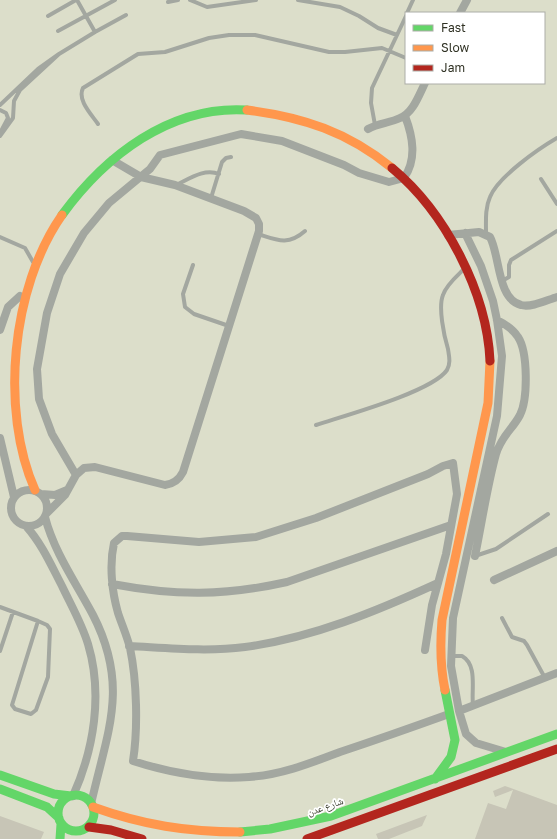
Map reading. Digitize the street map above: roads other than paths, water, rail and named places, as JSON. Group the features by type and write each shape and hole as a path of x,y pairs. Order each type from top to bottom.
{"street":[{"path":"461,12 467,0"},
{"path":"372,127 405,116 412,107 424,84"},
{"path":"75,839 94,817 92,805 112,721 114,702 112,676 107,651 99,627 55,546 45,515 46,503 28,482 20,467 11,433 8,410 7,364 10,341 20,296 34,263 46,240 66,209 86,185 112,160 149,134 174,122 213,111 253,109 291,116 350,138 380,157 404,178 426,204 448,235 466,268 486,321 491,373 488,403 468,490 442,620 440,639 441,669 449,714 454,730 454,749 446,765 434,779"},
{"path":"76,475 52,434 39,399 37,369 47,313 60,274 80,239 109,203 150,169 160,155 241,134 282,141 344,165 359,173 389,182 404,178 410,169 413,156 411,135 405,116"},
{"path":"26,526 37,524 66,495 76,475 84,468 89,466 160,484 169,484 179,478 183,472 258,234 259,224 253,216 175,185 141,177 112,160"},
{"path":"448,235 479,232 486,234 492,241 504,289 512,300 520,305 528,305 557,297"},
{"path":"465,233 485,278 497,320 502,356 500,396 453,618 451,656 453,678 459,710 466,734 470,739 490,749 506,752"},
{"path":"0,330 8,307 20,296"},
{"path":"475,556 497,452 505,434 520,415 525,398 524,354 521,343 515,332 497,320"},
{"path":"0,438 14,497"},
{"path":"425,650 428,622 446,554 457,488 453,464 443,466 432,472 316,518 256,537 199,542 122,536 114,543 112,584 118,613 129,646 134,680 135,744 133,761 170,772 202,776 249,777 282,771 449,714"},
{"path":"457,488 480,494"},
{"path":"60,839 60,805 72,796 81,777 92,733 95,704 94,667 88,643 80,622 44,552 26,526 16,521 11,514 11,505 14,497 21,491 59,495 70,489"},
{"path":"112,584 159,592 184,594 234,591 262,587 287,582 451,525"},
{"path":"494,580 557,551"},
{"path":"129,646 216,649 266,644 304,634 369,613 438,582"},
{"path":"459,710 473,706 557,673"},
{"name":"شارع عدن","path":"92,805 134,823 177,833 199,835 244,835 288,829 309,824 557,734"},
{"path":"307,839 557,749"},
{"path":"0,775 54,794 84,797 92,805"},
{"path":"0,790 47,807 71,831 86,828 110,830 142,839"}],"lane":[{"path":"48,16 76,0 94,32"},
{"path":"58,32 115,0"},
{"path":"168,2 178,0"},
{"path":"190,0 207,6 256,0"},
{"path":"298,0 340,8 359,16 378,28 398,35"},
{"path":"407,12 413,0"},
{"path":"0,105 38,68 94,32 126,15"},
{"path":"372,127 371,93 376,79 405,18"},
{"path":"98,124 82,101 81,94 84,88 138,54 165,52 210,38 238,34 265,37 330,52 345,52 377,48 390,50 405,58"},
{"path":"0,134 13,118 17,94 59,54"},
{"path":"0,110 6,112 8,118 0,134"},
{"path":"486,234 487,203 497,185 506,176 557,138"},
{"path":"210,198 224,160 231,157"},
{"path":"175,185 204,172 218,174"},
{"path":"541,179 557,204"},
{"path":"258,234 286,241 298,238 305,231"},
{"path":"502,281 509,276 509,265 511,260 557,231"},
{"path":"0,238 24,248 34,263"},
{"path":"194,265 183,294 186,307 194,314 229,326"},
{"path":"316,425 409,394 444,373 449,366 450,358 444,332 441,301 445,290 466,268"},
{"path":"475,556 496,549 548,514"},
{"path":"0,607 38,621 47,625 50,632 48,672 36,710 30,714 15,710 12,705 38,621"},
{"path":"0,651 13,612"},
{"path":"502,618 512,636 524,641 527,645 545,678"},
{"path":"451,656 462,656 469,663 473,677 473,706"}]}
